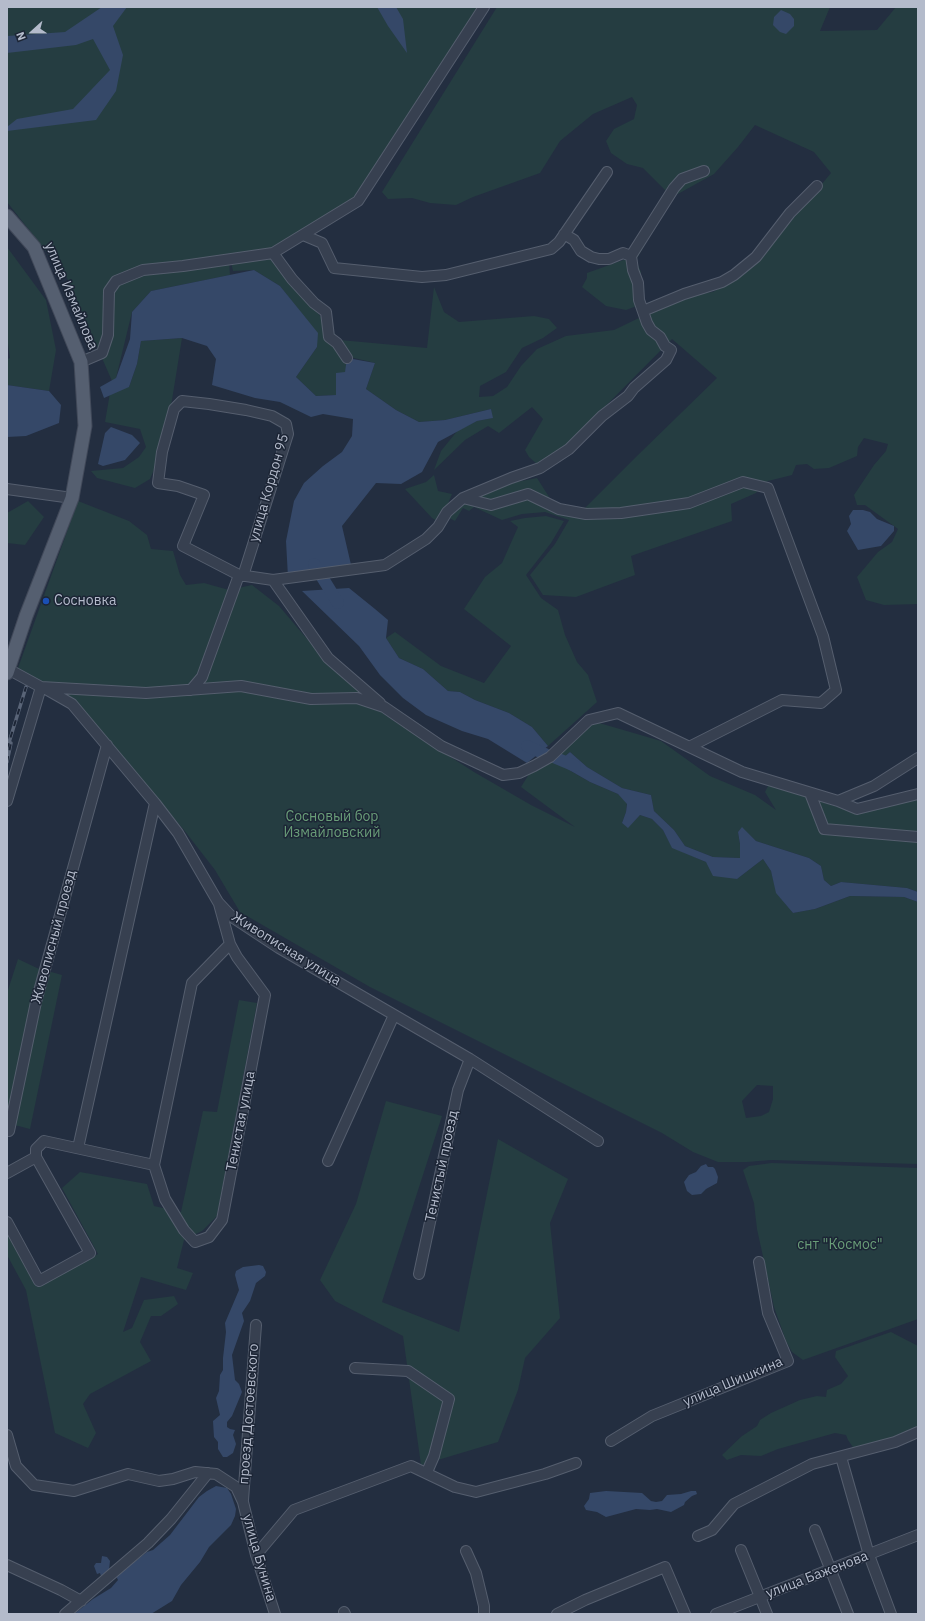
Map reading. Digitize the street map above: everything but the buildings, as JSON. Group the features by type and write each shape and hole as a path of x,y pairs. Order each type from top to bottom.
{"main road":[{"name":"улица Измайлова","path":"7,216 34,247 81,362 85,426 72,498 26,616 8,671"}],"street":[{"path":"81,362 102,353 108,335 108,291 116,281 143,270 183,266 273,253 358,201 484,7"},
{"path":"704,171 682,179 674,188 631,256 633,270 638,283 642,311 684,294 722,282 734,275 756,257 790,213 817,186"},
{"path":"303,234 322,243 334,268 422,277 446,275 544,252 551,249 564,234 607,172"},
{"path":"564,234 574,240 582,251 591,257 609,259 623,253 631,256"},
{"path":"273,253 292,279 314,303 326,312 329,337 337,343 347,358"},
{"name":"улица Кордон 95","path":"191,690 202,677 241,576 288,434 286,424 272,416 246,410 182,401 174,409 162,452 158,483 178,486 204,495 183,546 241,576 273,580 385,566 426,539 438,527 447,512 463,498 511,478 540,468 570,449 602,416 628,396 634,388 666,360 671,350 665,346 660,337 651,330 642,311"},
{"path":"463,498 491,505 528,494 559,509 586,514 621,513 689,503 743,482 768,488 823,636 836,690 821,703 782,700 691,746"},
{"path":"7,489 72,498"},
{"path":"273,580 328,658 384,707 441,746 503,775 519,773 550,757 589,720 618,713 691,746 742,772 838,801 857,809 918,794"},
{"name":"Живописная улица","path":"8,671 72,704 155,803 178,833 218,902 232,917 278,948 470,1060 598,1141"},
{"path":"7,801 41,687 146,693 241,686 311,699 357,698 384,707"},
{"name":"Живописный проезд","path":"9,1131 36,1002 107,745"},
{"path":"838,801 874,786 918,758"},
{"path":"810,793 824,829 918,837"},
{"path":"78,1148 155,803"},
{"name":"Тенистая улица","path":"154,1165 164,1199 184,1230 195,1242 209,1237 222,1220 265,995 237,957 230,944 218,902"},
{"path":"7,1222 39,1281 90,1252 36,1157 36,1149 44,1141 154,1165 192,983 230,944"},
{"path":"328,1161 394,1015"},
{"name":"Тенистый проезд","path":"419,1274 458,1090 470,1060"},
{"path":"7,1172 36,1157"},
{"name":"улица Шишкина","path":"611,1441 652,1416 788,1361 768,1313 759,1262"},
{"name":"проезд Достоевского","path":"243,1502 256,1325"},
{"path":"355,1368 408,1371 449,1399 434,1456 427,1472"},
{"path":"698,1536 712,1530 734,1504 812,1464 895,1442 918,1432"},
{"path":"7,1435 16,1466 34,1485 74,1491 128,1474 159,1481 173,1479 196,1472 216,1474 236,1487 243,1502"},
{"path":"841,1457 869,1555 891,1614"},
{"path":"256,1556 294,1510 411,1466 427,1472 455,1487 476,1492 545,1474 576,1463"},
{"path":"64,1614 148,1543 171,1519 208,1473"},
{"name":"улица Бунина","path":"243,1502 256,1556 275,1614"},
{"path":"815,1530 848,1614"},
{"name":"улица Баженова","path":"716,1614 918,1535"},
{"path":"741,1550 767,1614"},
{"path":"466,1551 476,1573 484,1606 484,1614"},
{"path":"7,1565 81,1601"},
{"path":"557,1614 585,1600 665,1567 685,1614"}],"green space":[{"path":"7,7 479,7 357,198 272,250 229,260 230,275 151,291 132,312 116,378 129,387 137,364 141,341 182,338 172,400 158,460 150,479 135,488 97,478 91,471 123,468 139,457 146,447 140,429 105,422 112,381 67,278 7,202"},
{"path":"497,7 830,7 820,31 877,30 896,7 918,7 918,604 884,605 866,600 857,577 878,552 892,542 898,529 865,505 857,505 854,495 874,465 886,451 888,444 864,438 858,447 857,456 829,468 814,469 807,464 796,465 792,475 768,481 759,488 756,493 731,504 732,521 631,556 635,575 576,597 543,595 530,575 555,544 569,520 545,512 522,514 502,520 474,507 469,511 463,508 455,521 449,518 443,524 432,518 405,489 426,482 434,475 438,491 452,494 447,506 516,482 537,478 551,500 575,511 583,510 717,378 672,339 557,455 538,465 529,457 525,450 543,419 532,407 499,433 488,426 465,440 434,470 441,451 458,430 477,421 492,418 491,409 445,420 419,422 396,410 366,389 375,363 350,357 345,373 336,373 336,395 316,396 296,377 317,347 298,309 280,286 254,270 233,271 231,262 265,257 274,260 340,340 427,348 434,287 444,312 459,322 534,316 549,319 557,328 543,338 522,348 506,372 480,386 479,397 493,396 507,387 521,366 537,349 566,336 614,330 641,317 649,307 687,299 696,294 713,292 753,267 831,173 814,152 755,125 714,174 676,195 636,260 641,272 639,291 645,303 626,310 606,306 582,287 587,278 587,273 629,258 666,191 643,168 627,164 611,153 606,141 614,129 634,119 637,105 632,97 593,114 560,141 540,173 473,197 456,205 430,203 412,198 388,199 382,192"},
{"path":"7,247 46,300 56,350 49,391 7,385 7,359 10,358 7,337"},
{"path":"28,501 44,517 25,545 7,543 7,513"},
{"name":"Сосновый бор Измайловский","path":"78,501 129,521 147,535 151,549 173,551 180,575 186,585 204,583 229,590 252,585 279,606 325,660 385,715 474,772 531,805 575,827 521,787 534,766 589,720 661,741 710,776 755,795 776,810 765,792 769,784 858,814 918,799 918,892 907,888 841,882 831,886 824,880 821,866 809,858 756,841 742,828 738,832 740,858 713,857 685,846 674,830 654,811 651,795 622,788 587,767 570,752 557,763 590,782 618,794 627,803 626,812 622,823 628,827 640,815 652,819 663,830 672,847 706,862 737,879 763,859 771,871 777,893 793,913 815,909 850,896 904,897 918,902 918,1164 771,1160 718,1162 693,1152 662,1133 370,987 240,912 215,870 184,830 74,701 18,668","holes":["757,1085 773,1086 773,1099 769,1112 761,1116 746,1118 742,1101"]},
{"path":"546,516 564,521 551,543 526,575 541,598 558,610 565,635 577,662 588,675 597,702 548,746 532,727 509,713 475,700 460,692 448,691 423,669 399,658 386,638 395,632 441,666 484,683 511,646 464,609 485,577 502,563 518,527 510,521"},
{"path":"18,959 37,968 62,975 30,1129 7,1123 7,993"},
{"path":"239,1000 257,1003 217,1216 202,1231 184,1240 177,1268 193,1273 186,1290 141,1277 123,1332 132,1328 144,1300 174,1296 178,1304 161,1316 151,1316 140,1342 151,1361 90,1394 83,1404 96,1433 88,1448 55,1433 26,1290 7,1255 7,1231 37,1287 98,1254 62,1188 80,1172 147,1184 154,1206 181,1212 203,1111 217,1112"},
{"path":"386,1101 442,1116 382,1302 459,1332 498,1139 568,1179 550,1223 560,1318 525,1358 518,1390 498,1442 421,1465 403,1336 335,1301 320,1280 356,1204"},
{"name":"снт \"Космос\"","path":"772,1163 918,1168 918,1319 803,1360 792,1352 786,1341 774,1307 757,1229 754,1203 743,1170 749,1166"},
{"path":"891,1332 918,1346 918,1430 857,1453 846,1435 835,1433 778,1449 761,1456 741,1455 727,1460 722,1455 742,1436 757,1426 760,1420 771,1413 800,1400 817,1396 826,1397 827,1390 841,1384 848,1376 835,1357 836,1351"}],"water":[{"path":"102,7 127,7 113,26 123,55 116,91 96,120 7,131 7,127 17,119 73,109 110,70 93,39 76,45 7,53 7,36 65,32"},
{"path":"377,7 396,7 403,19 407,53 388,26"},
{"path":"781,10 790,14 794,19 794,26 786,34 780,32 773,25 774,17"},
{"path":"254,270 280,286 318,333 317,347 296,377 316,396 336,395 336,373 345,372 347,358 375,363 366,389 396,410 419,422 445,420 491,409 493,418 477,421 438,442 422,472 401,484 376,483 342,526 352,569 288,577 286,541 294,501 304,483 342,452 352,436 353,419 323,414 311,417 280,402 255,398 212,385 216,359 207,346 182,338 141,341 137,364 129,387 104,398 100,387 116,378 130,339 132,312 151,291"},
{"path":"7,385 49,391 61,405 59,423 26,436 7,437"},
{"path":"111,427 132,435 140,443 125,460 103,466 98,464 105,433"},
{"path":"853,510 870,512 877,519 894,526 894,531 881,546 858,550 847,531 851,524 849,516"},
{"path":"349,588 388,620 386,638 399,658 423,669 448,691 460,692 475,700 509,713 532,727 548,746 527,763 488,739 462,731 426,715 403,698 380,675 359,646 302,591"},
{"path":"570,752 587,767 622,788 651,795 654,811 674,830 685,846 713,857 740,858 738,832 742,827 756,841 809,858 821,866 824,880 831,886 841,882 907,888 918,892 918,902 904,897 850,896 815,909 793,913 776,893 771,871 763,859 737,879 713,876 706,862 672,848 663,830 652,819 640,815 628,828 622,823 627,804 618,794 590,782 557,763"},
{"path":"706,1164 708,1167 713,1167 715,1169 718,1177 717,1183 706,1189 701,1194 692,1195 687,1191 684,1182 689,1175 696,1172 701,1166"},
{"path":"263,1266 266,1272 265,1276 256,1283 250,1301 242,1313 244,1321 232,1355 235,1380 239,1384 242,1392 232,1416 227,1422 227,1427 235,1430 233,1435 236,1444 233,1453 227,1457 223,1457 218,1449 218,1442 214,1437 213,1421 220,1415 216,1398 219,1391 220,1375 223,1370 226,1332 225,1323 239,1290 235,1275 236,1271 243,1267"},
{"path":"216,1486 227,1488 231,1494 236,1509 235,1516 231,1525 209,1547 200,1562 181,1585 172,1601 151,1614 74,1614 93,1599 111,1588 118,1580 116,1576 147,1552 153,1550 170,1535 199,1497"},
{"path":"606,1491 642,1493 651,1501 656,1502 662,1501 667,1495 681,1494 691,1491 696,1491 697,1494 692,1496 685,1502 684,1505 671,1512 657,1509 636,1509 606,1517 597,1512 586,1510 584,1506 589,1499 590,1493"},
{"path":"102,1556 107,1557 110,1561 109,1570 101,1576 100,1573 97,1574 94,1566 96,1563 101,1563"}],"waterway":[{"path":"314,564 338,603"},
{"path":"527,746 545,754"},
{"path":"556,758 575,766"}],"railway":[{"path":"7,749 26,687"},
{"path":"7,762 11,743"}],"place":[{"name":"Сосновка","path":"46,601"}]}
